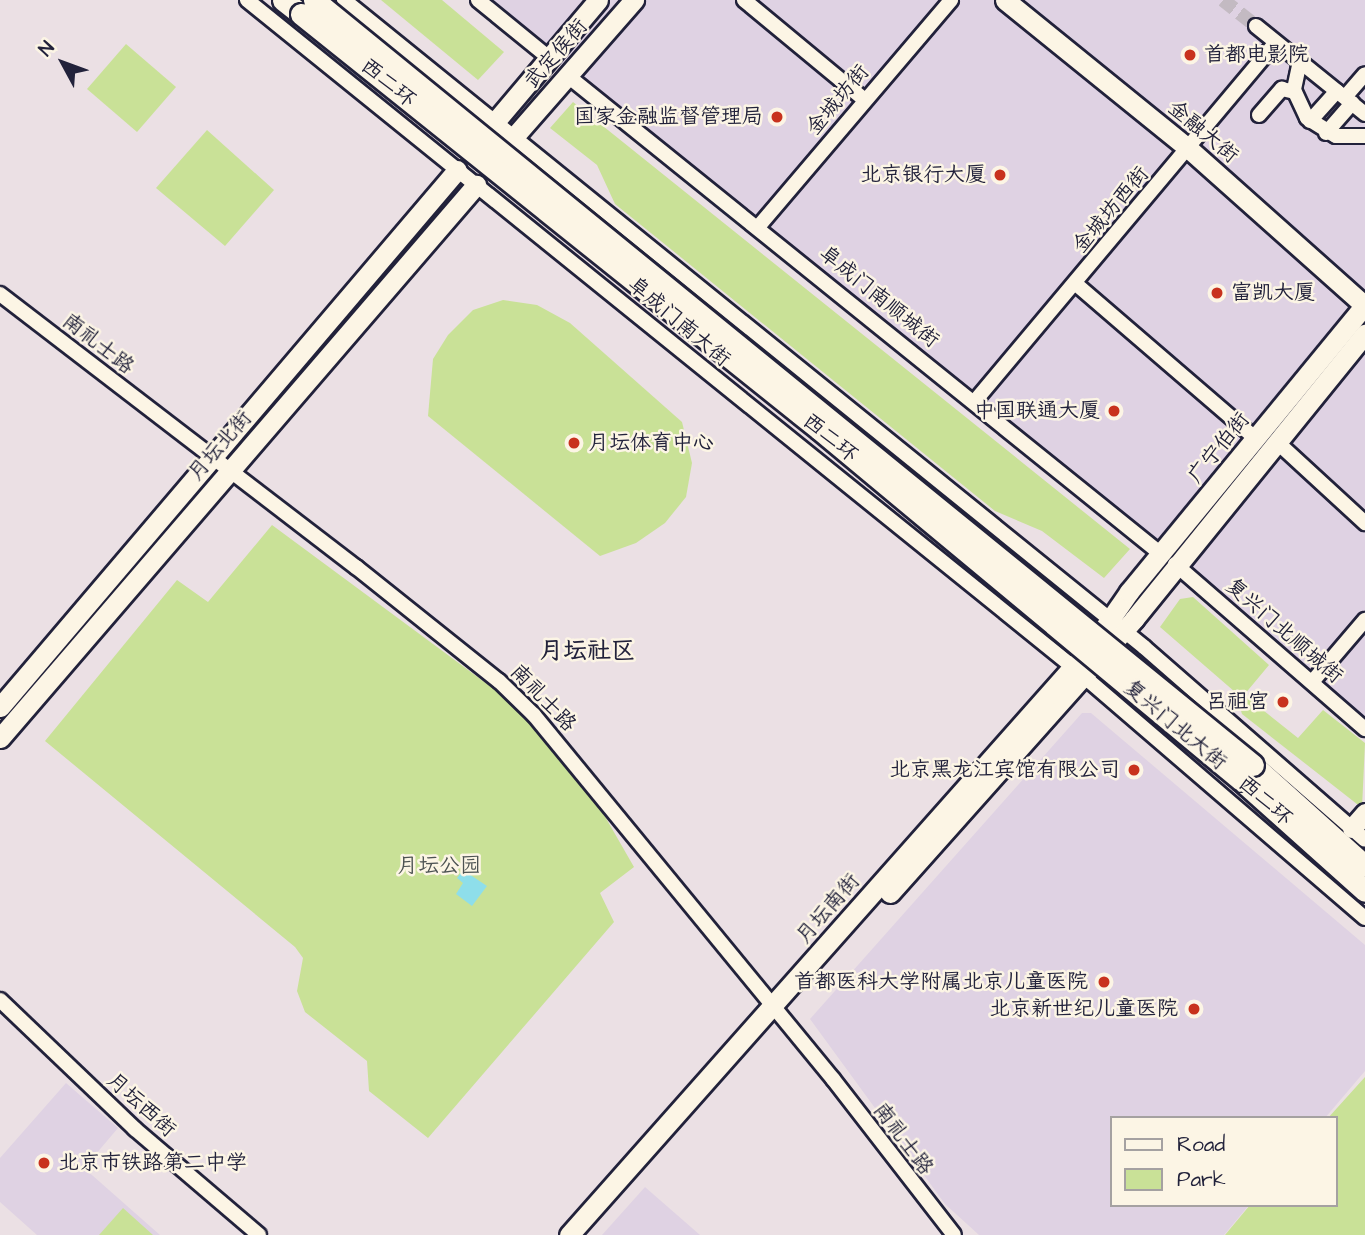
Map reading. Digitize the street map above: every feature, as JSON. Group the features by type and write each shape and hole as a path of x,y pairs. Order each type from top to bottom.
{"highway":[{"name":"西二环","path":"283,0 308,7 1247,773 1365,866"},
{"name":"西二环","path":"1247,773 1365,891"}],"main road":[{"name":"武定侯街","path":"495,123 598,0"},
{"name":"武定侯街","path":"513,138 634,0"},
{"name":"金融大街","path":"1005,0 1192,146 1365,305"},
{"path":"1192,146 1365,295"},
{"name":"月坛北街","path":"0,738 5,712 210,457 457,170"},
{"name":"月坛北街","path":"5,712 229,471 476,185"},
{"name":"广宁伯街","path":"1098,649 1256,439 1365,305"},
{"name":"广宁伯街","path":"1168,559 1277,442 1365,334"},
{"name":"月坛南街","path":"583,1235 777,1010 1098,649"},
{"path":"1358,834 1365,813"},
{"name":"月坛南街","path":"569,1235 777,1010"}],"street":[{"name":"阜成门南大街","path":"247,0 1078,671"},
{"name":"阜成门南大街","path":"344,0 1116,626"},
{"path":"478,0 548,57"},
{"path":"744,0 865,100"},
{"name":"金城坊街","path":"758,227 951,0"},
{"path":"1256,26 1365,114"},
{"name":"金城坊西街","path":"975,401 1192,146 1276,42"},
{"path":"1300,61 1294,74 1295,92 1310,121 1326,132 1365,136"},
{"path":"1310,121 1344,97 1365,74"},
{"name":"阜成门南顺城街","path":"568,76 1168,559"},
{"path":"1258,115 1282,89 1295,92"},
{"path":"417,136 454,91"},
{"path":"1326,132 1344,97"},
{"path":"457,170 495,123"},
{"path":"476,185 513,138"},
{"path":"1076,284 1256,439"},
{"name":"南礼士路","path":"0,294 488,673 534,715 777,1010 954,1235"},
{"path":"1277,442 1365,523"},
{"name":"复兴门北顺城街","path":"1168,559 1365,729"},
{"path":"1003,610 1041,566"},
{"path":"1022,588 1098,649"},
{"path":"1312,682 1365,620"},
{"name":"复兴门北大街","path":"1116,626 1358,834"},
{"name":"复兴门北大街","path":"1078,671 1365,918"},
{"name":"月坛西街","path":"0,1000 135,1129 259,1235"}],"shaded area":[{"path":"478,0 1365,0 1365,735 1175,564"},
{"name":"首都医科大学附属北京儿童医院","path":"1082,713 1091,713 1365,945 1365,1071 1327,1116 1110,1116 1110,1207 1247,1207 1224,1235 979,1235 945,1204 810,1019"},
{"name":"北京市铁路第二中学","path":"66,1083 118,1128 84,1168 160,1235 37,1235 0,1202 0,1158"},
{"path":"645,1187 700,1235 602,1235"}],"green space":[{"path":"381,0 442,0 504,52 478,80"},
{"path":"126,44 176,87 137,132 87,89"},
{"path":"573,102 1130,549 1104,578 1042,531 995,511 615,204 597,165 550,128"},
{"path":"207,130 274,190 225,246 156,188"},
{"name":"月坛体育中心","path":"503,300 537,305 570,323 682,422 692,463 686,497 665,523 636,543 600,556 428,416 433,359 448,335 473,310"},
{"name":"月坛公园","path":"272,525 502,695 584,780 634,867 600,893 614,922 428,1138 369,1091 367,1061 305,1012 297,991 303,958 295,947 45,741 177,580 208,602"},
{"path":"1193,597 1269,665 1244,695 1298,738 1323,710 1365,743 1362,808 1242,714 1235,692 1160,627 1180,599"},
{"path":"1365,1077 1365,1235 1225,1235 1248,1207 1337,1207 1337,1116 1330,1116"},
{"path":"123,1208 153,1235 99,1235"}],"water":[{"path":"463,870 487,886 472,906 456,894 463,883 457,878"}],"tunnel":[{"path":"1223,0 1256,26"}],"place":[{"name":"首都电影院","path":"1190,55"},
{"name":"国家金融监督管理局","path":"777,117"},
{"name":"北京银行大厦","path":"1000,175"},
{"name":"富凯大厦","path":"1217,293"},
{"name":"中国联通大厦","path":"1114,411"},
{"name":"月坛体育中心","path":"574,443"},
{"name":"吕祖宫","path":"1283,702"},
{"name":"北京黑龙江宾馆有限公司","path":"1134,770"},
{"name":"首都医科大学附属北京儿童医院","path":"1104,982"},
{"name":"北京新世纪儿童医院","path":"1194,1009"},
{"name":"北京市铁路第二中学","path":"44,1163"}],"district":[{"name":"月坛社区","path":"587,652"}]}
